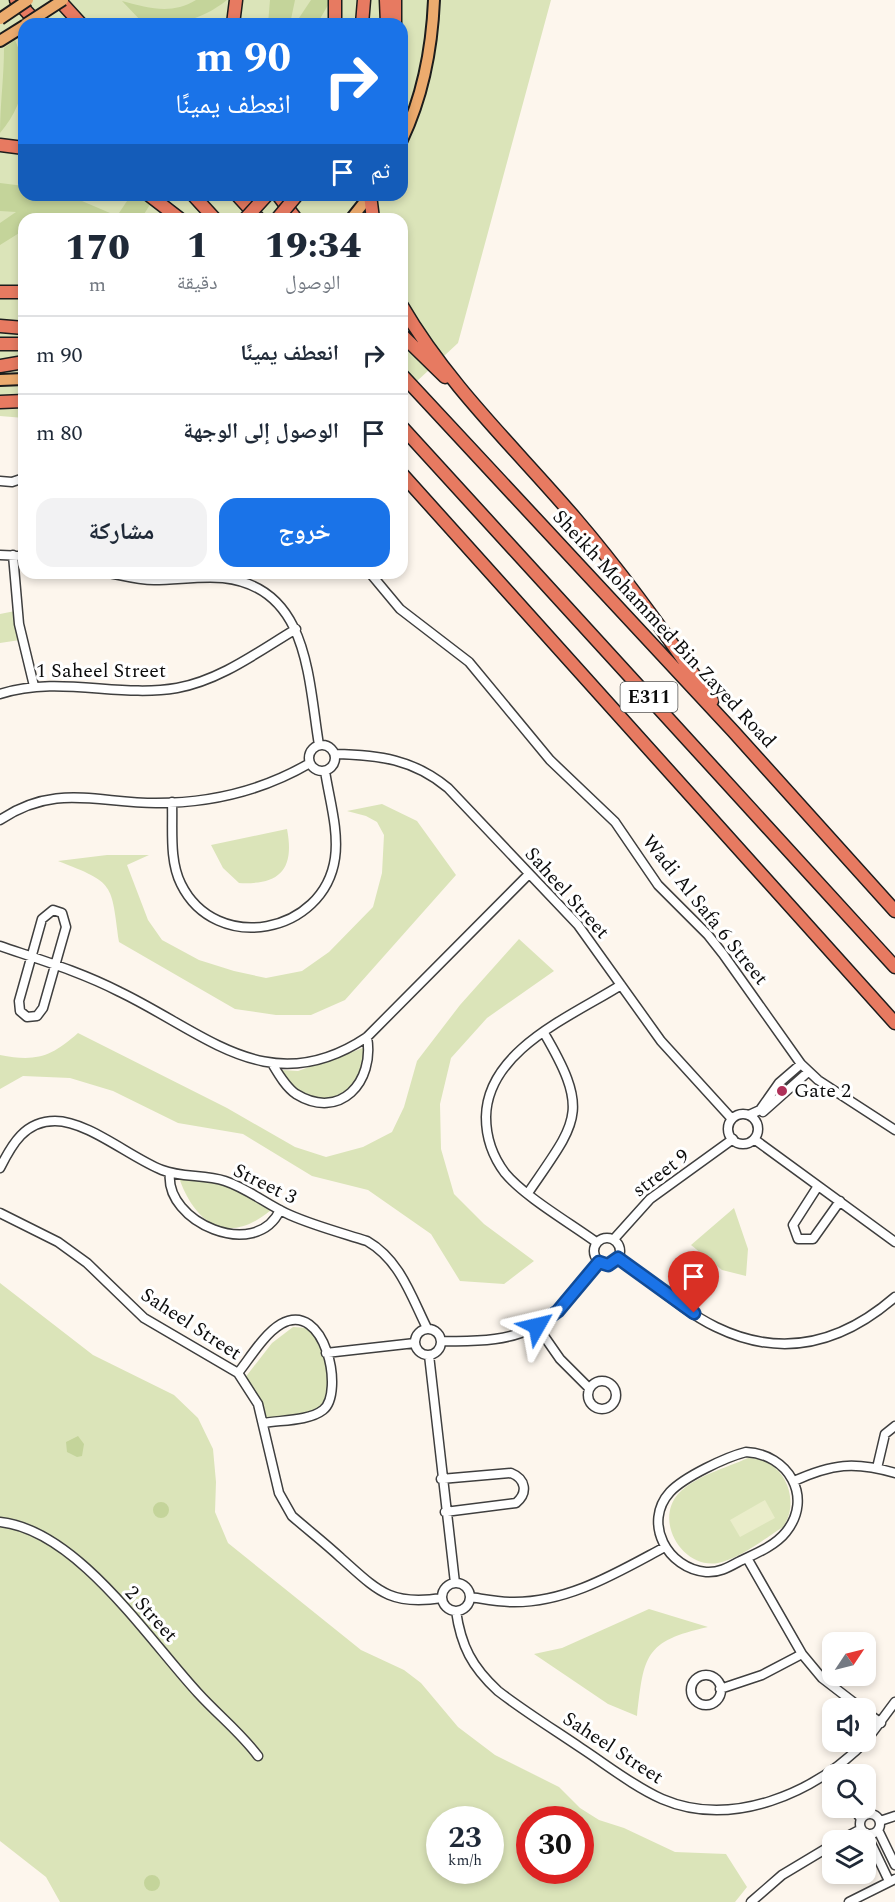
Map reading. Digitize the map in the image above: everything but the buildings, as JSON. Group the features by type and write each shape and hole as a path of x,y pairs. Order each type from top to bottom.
{"highway":[{"path":"16,0 32,18"},
{"path":"61,0 76,18"},
{"path":"234,18 236,0"},
{"path":"335,0 335,18"},
{"path":"362,18 364,0"},
{"path":"386,0 387,18"},
{"path":"395,0 395,18"},
{"path":"0,145 18,146"},
{"path":"157,201 172,213"},
{"path":"198,201 210,213"},
{"path":"242,201 254,213"},
{"path":"250,213 262,201"},
{"path":"283,213 292,201"},
{"path":"0,292 18,292"},
{"path":"408,315 472,403 595,543 670,639 733,732"},
{"path":"0,321 18,320"},
{"path":"0,326 18,328"},
{"path":"408,341 472,403"},
{"path":"0,344 18,344"},
{"path":"0,366 18,363"},
{"name":"Sheikh Mohammed Bin Zayed Road","path":"408,381 733,732 895,911"},
{"path":"0,402 18,401"},
{"name":"E311","path":"408,434 895,967"},
{"path":"408,480 892,1019"},
{"path":"408,491 448,523"}],"main road":[{"path":"0,19 28,0"},
{"path":"35,18 61,0"},
{"path":"408,123 424,78 431,40 434,0"},
{"path":"0,41 18,29"},
{"path":"356,213 365,201"},
{"path":"0,380 18,379"}],"street":[{"path":"0,481 18,480"},
{"path":"0,555 18,555"},
{"path":"13,555 19,624 34,686"},
{"path":"146,579 171,579"},
{"path":"224,579 241,581 269,594 285,611 296,629 305,663 319,745"},
{"name":"Wadi Al Safa 6 Street","path":"375,579 400,609 469,662 550,760 615,822 658,885 708,935 723,954 808,1072 895,1130"},
{"name":"1 Saheel Street","path":"0,694 34,686 151,690 178,687 213,677 296,629"},
{"path":"319,745 331,747 335,754 332,767 325,771 316,770 310,763 311,750 319,745"},
{"name":"Saheel Street","path":"335,754 381,756 424,771 448,788 578,925 683,1068 732,1119"},
{"path":"0,820 19,809 58,798 92,796 136,802 172,802 228,796 263,786 310,763"},
{"path":"172,802 175,868 191,900 219,921 236,927 271,927 303,913 326,886 332,870 335,838 325,771"},
{"path":"0,946 56,964 122,992 235,1054 273,1065 323,1060 367,1037 529,874"},
{"path":"58,910 67,922 56,964 43,1008 37,1016 27,1017 18,1006 31,957 44,914 58,910"},
{"path":"596,1242 516,1184 498,1163 488,1138 487,1111 494,1084 509,1060 544,1033 621,985"},
{"path":"528,1193 564,1140 573,1114 570,1079 544,1033"},
{"path":"273,1065 294,1093 309,1100 327,1102 344,1098 357,1087 367,1072 370,1054 367,1037"},
{"path":"801,1064 779,1083 768,1104 757,1123 758,1132 754,1139 741,1143 733,1139 729,1127 732,1119 740,1114 749,1115 760,1110 768,1104 798,1081 808,1072"},
{"path":"791,1073 798,1081"},
{"path":"749,1115 757,1123"},
{"name":"Street 3","path":"0,1168 15,1140 24,1132 34,1126 56,1121 79,1127 170,1173 222,1180 249,1191 280,1210 379,1248 396,1267 427,1328"},
{"name":"street 9","path":"614,1239 650,1199 733,1139"},
{"path":"754,1139 895,1242"},
{"path":"170,1173 171,1186 180,1203 203,1226 218,1233 245,1234 259,1231 270,1224 280,1210"},
{"path":"818,1186 793,1225 798,1239 813,1239 840,1201"},
{"name":"Saheel Street","path":"0,1213 58,1242 87,1263 144,1318 238,1373 258,1404 279,1493 292,1516 383,1594 412,1601 442,1598"},
{"path":"596,1242 604,1238 614,1239 619,1246 618,1258"},
{"path":"596,1242 594,1255 599,1262 608,1265 618,1258"},
{"path":"618,1258 715,1327 765,1342 798,1343 838,1335 869,1319 895,1298"},
{"path":"442,1341 497,1340 537,1326 558,1311 599,1262"},
{"path":"238,1373 274,1329 290,1321 298,1320 315,1327 320,1334 326,1353 332,1391 327,1406 315,1415 264,1423"},
{"path":"537,1326 560,1359 589,1388"},
{"path":"427,1328 438,1333 442,1341 437,1352 429,1355 418,1350 415,1343 417,1335 427,1328"},
{"path":"326,1353 415,1343"},
{"path":"429,1355 441,1479 455,1583"},
{"path":"877,1468 885,1434 895,1426"},
{"path":"746,1452 767,1455 785,1467 794,1481 798,1507 790,1527 780,1539 722,1570 700,1572 680,1563 660,1538 658,1517 665,1498 680,1484 728,1458 746,1452"},
{"path":"794,1481 826,1468 843,1465 877,1468 895,1473"},
{"path":"441,1479 511,1473 517,1475 524,1486 524,1493 516,1503 445,1512"},
{"name":"2 Street","path":"0,1522 27,1527 39,1533 89,1572 198,1693 238,1730 258,1756"},
{"path":"470,1597 512,1602 552,1597 608,1578 665,1547"},
{"path":"747,1558 802,1654 822,1678 848,1698"},
{"path":"455,1583 464,1585 470,1597 465,1609 456,1611 448,1609 442,1598 447,1587 455,1583"},
{"name":"Saheel Street","path":"456,1611 459,1635 466,1651 485,1679 498,1691 629,1780 663,1799 701,1809 743,1807 787,1795 822,1780"},
{"path":"720,1689 762,1675 802,1654"},
{"name":"Saheel Street","path":"876,1728 895,1702"},
{"path":"876,1720 880,1723"},
{"name":"Saheel Street","path":"842,1764 854,1752"},
{"path":"876,1815 880,1821 878,1830 895,1865"},
{"path":"880,1821 895,1816"},
{"path":"751,1902 782,1875 822,1851"},
{"path":"849,1902 892,1880 876,1853"}],"green space":[{"path":"0,0 551,0 458,343 408,389 408,213 18,213 18,418 0,416"},
{"path":"196,0 227,0 207,13 194,18 138,18 122,1 160,9 187,5"},
{"path":"270,0 295,0 291,18 268,18"},
{"path":"311,0 331,0 320,18 299,18"},
{"path":"15,40 18,48 18,103 0,133 4,48"},
{"path":"0,183 18,185 18,201 82,201 110,213 18,213 18,234 0,245 0,223 16,212 0,211"},
{"path":"127,201 151,203 145,213 119,213"},
{"path":"15,611 20,640 0,643 0,614"},
{"path":"382,804 417,821 456,875 345,1000 311,1015 276,1015 235,1009 119,942 114,908 107,888 90,875 58,861 107,855 149,855 127,865 148,920 162,940 199,960 266,978 302,971 329,952 373,907 382,873 384,835 377,822 366,816 347,811"},
{"path":"287,829 289,843 286,865 274,878 264,881 239,883 223,868 211,845"},
{"path":"519,939 554,971 487,1018 451,1058 440,1104 441,1149 454,1194 484,1224 534,1261 504,1284 460,1281 431,1234 368,1190 312,1176 243,1134 178,1123 113,1091 70,1078 23,1076 0,1089 0,1055 24,1058 42,1056 59,1048 78,1033 227,1108 295,1147 326,1157 363,1147 392,1132 404,1107 417,1061 460,1005"},
{"path":"363,1048 365,1065 362,1076 349,1090 331,1098 312,1098 303,1095 290,1084 282,1070 298,1071"},
{"path":"179,1178 228,1186 271,1210 241,1227 227,1228 215,1225 194,1208"},
{"path":"734,1208 748,1249 746,1276 722,1270 691,1245"},
{"path":"0,1283 93,1355 174,1395 198,1418 213,1449 216,1482 215,1512 228,1543 361,1650 404,1670 421,1683 458,1727 495,1755 559,1787 578,1806 516,1806 516,1884 594,1884 594,1817 675,1852 726,1854 747,1887 735,1902 60,1902 46,1877 0,1841"},
{"path":"293,1327 308,1328 320,1343 326,1366 327,1393 325,1400 316,1410 268,1423 260,1400 244,1379 272,1343"},
{"path":"78,1436 84,1444 82,1456 77,1457 67,1452 66,1442"},
{"path":"748,1458 771,1465 786,1482 790,1493 790,1505 783,1527 752,1548 727,1561 705,1563 694,1559 676,1541 671,1530 669,1517 671,1505 678,1494 693,1482"},
{"path":"765,1500 775,1518 740,1537 730,1520"},
{"path":"161,1502 169,1510 161,1518 153,1510"},
{"path":"649,1609 708,1627 671,1638 659,1645 651,1654 642,1679 637,1716 608,1704 534,1654 562,1648"},
{"path":"152,1875 160,1883 152,1891 144,1883"}],"place":[{"name":"Gate 2","path":"782,1091"}],"route":[{"path":"537,1326 558,1311 599,1262 608,1265 618,1258 694,1313"}]}
